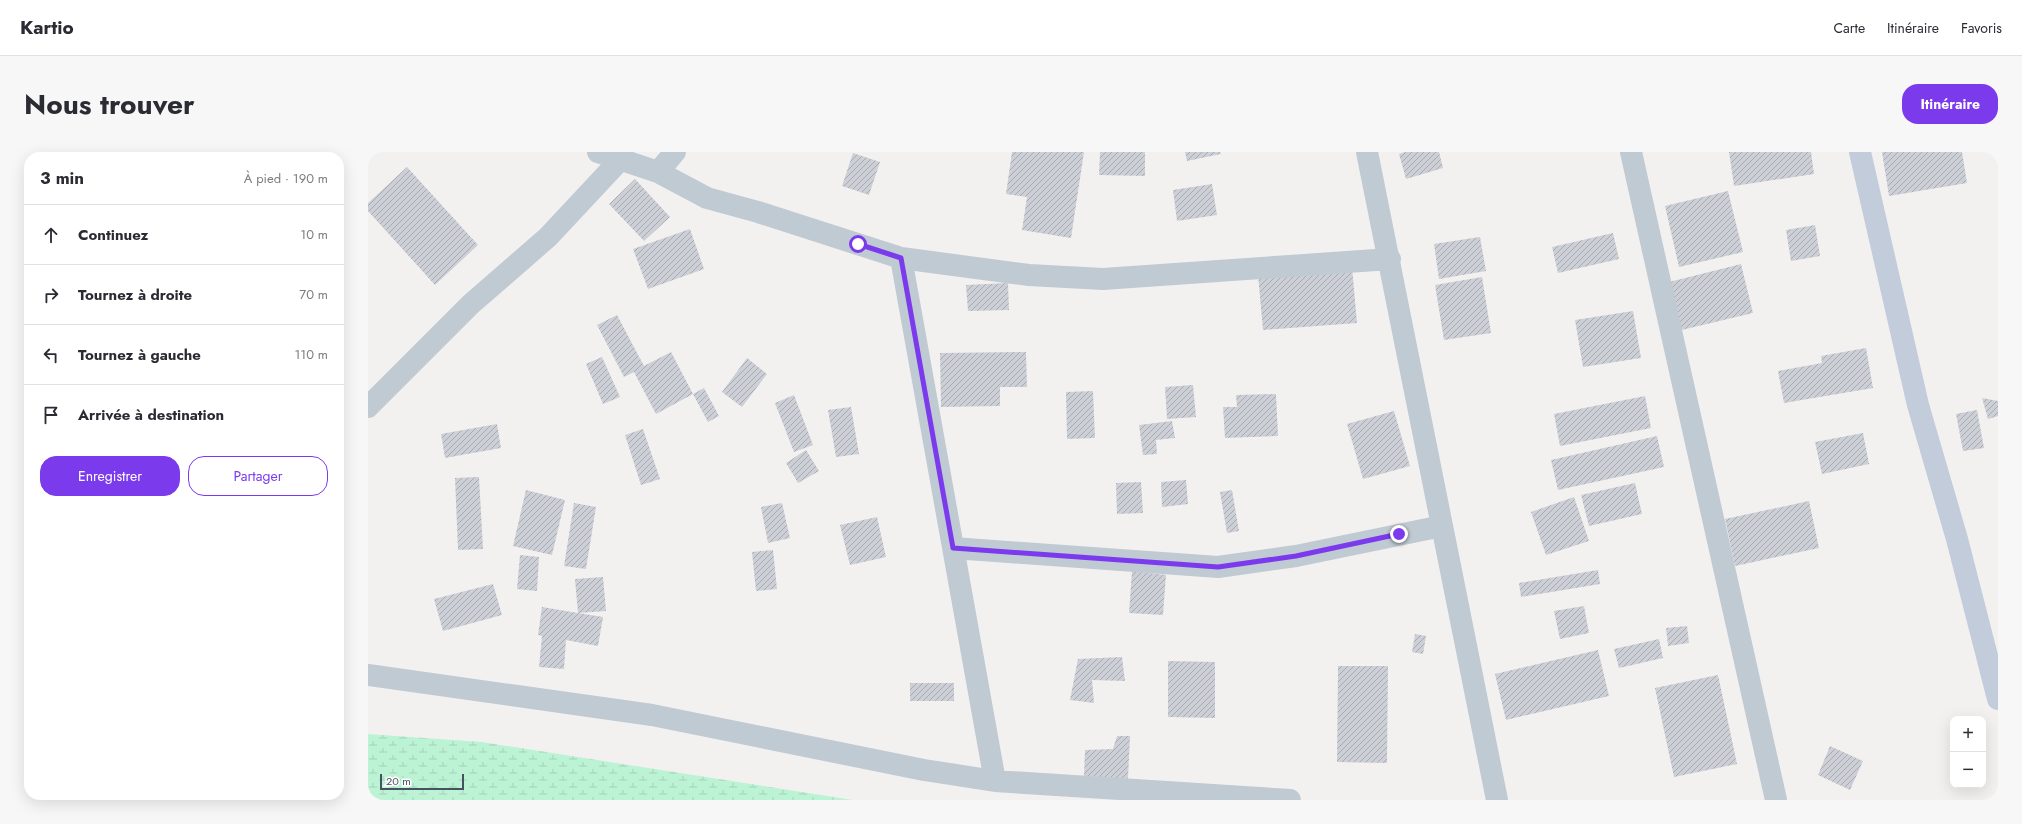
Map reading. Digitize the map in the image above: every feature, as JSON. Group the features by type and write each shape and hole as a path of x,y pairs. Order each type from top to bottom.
{"main road":[{"path":"1860,152 1918,405 1957,539 1998,699"}],"street":[{"path":"598,152 658,172 707,198 758,212 901,258 1029,275 1104,279 1390,259"},
{"path":"658,172 675,152"},
{"path":"1367,152 1390,259 1497,800"},
{"path":"1631,152 1776,800"},
{"path":"368,407 472,304 548,237 620,160"},
{"path":"901,258 995,780"},
{"path":"953,548 1218,567 1296,556 1442,526"},
{"path":"368,675 652,715 924,770 995,780 1290,800"}],"green space":[{"path":"368,734 482,742 853,800 368,800"}],"building":[{"path":"1012,152 1084,152 1071,238 1022,230 1027,197 1006,194"},
{"path":"1100,152 1145,152 1145,176 1099,175"},
{"path":"1185,152 1220,152 1221,154 1187,161"},
{"path":"1405,152 1439,152 1443,168 1406,179 1399,154"},
{"path":"1729,152 1811,152 1814,174 1734,186"},
{"path":"1882,152 1962,152 1967,183 1889,196"},
{"path":"853,153 880,162 869,195 842,186"},
{"path":"407,167 478,245 435,285 368,211 368,203"},
{"path":"635,179 670,217 644,241 609,204"},
{"path":"1212,184 1217,215 1177,221 1173,190"},
{"path":"1728,191 1743,252 1679,267 1665,206"},
{"path":"1815,225 1820,256 1791,261 1786,230"},
{"path":"690,229 704,269 648,289 633,249"},
{"path":"1613,233 1619,259 1558,273 1552,247"},
{"path":"1480,237 1486,271 1439,279 1434,244"},
{"path":"1741,264 1753,313 1669,333 1657,285"},
{"path":"1352,267 1357,323 1263,330 1258,275"},
{"path":"1482,277 1491,333 1444,340 1435,285"},
{"path":"1008,283 1009,310 968,311 966,285"},
{"path":"1633,311 1641,358 1583,367 1575,320"},
{"path":"617,315 644,366 671,352 693,394 656,414 634,372 624,377 597,325"},
{"path":"1866,348 1873,388 1784,403 1778,371 1822,363 1821,356"},
{"path":"1026,352 1027,387 1000,387 1000,406 941,407 940,353"},
{"path":"602,357 620,397 603,404 586,364"},
{"path":"747,358 767,374 742,407 722,392"},
{"path":"1193,385 1196,417 1167,419 1165,387"},
{"path":"704,388 719,416 708,422 693,394"},
{"path":"1093,391 1095,438 1067,439 1066,392"},
{"path":"1276,394 1278,436 1225,438 1223,407 1237,407 1236,395"},
{"path":"794,395 813,445 794,452 775,403"},
{"path":"1645,396 1651,428 1560,446 1554,414"},
{"path":"1982,398 1998,401 1998,416 1988,419"},
{"path":"851,407 859,454 836,457 828,410"},
{"path":"1977,410 1984,448 1963,451 1956,414"},
{"path":"1394,411 1410,466 1363,479 1347,424"},
{"path":"1172,421 1175,438 1156,440 1157,454 1143,455 1139,425"},
{"path":"497,424 501,448 445,458 441,434"},
{"path":"643,429 660,479 641,485 625,435"},
{"path":"1863,433 1869,464 1822,474 1815,442"},
{"path":"1657,436 1664,467 1558,490 1551,460"},
{"path":"806,450 819,471 798,483 786,463"},
{"path":"479,477 483,549 458,550 455,478"},
{"path":"1186,480 1188,504 1162,507 1161,482"},
{"path":"1141,482 1143,513 1117,514 1116,483"},
{"path":"1635,483 1642,514 1589,526 1581,495"},
{"path":"526,490 565,500 552,555 513,546"},
{"path":"1232,490 1239,531 1227,533 1220,492"},
{"path":"1574,497 1589,541 1546,555 1531,512"},
{"path":"1809,501 1819,548 1735,566 1725,519"},
{"path":"574,503 596,507 586,569 564,566"},
{"path":"782,503 790,538 768,543 761,507"},
{"path":"877,517 886,557 850,565 840,525"},
{"path":"773,550 777,589 756,591 752,552"},
{"path":"520,555 539,557 537,591 517,589"},
{"path":"1598,570 1600,584 1521,597 1519,583"},
{"path":"1132,571 1166,575 1163,615 1129,613"},
{"path":"603,577 606,611 578,613 575,579"},
{"path":"493,584 502,615 443,631 434,599"},
{"path":"1584,606 1589,633 1560,639 1554,611"},
{"path":"542,607 603,617 598,646 566,640 564,669 539,667 542,636 538,635"},
{"path":"1687,626 1689,643 1668,646 1666,628"},
{"path":"1415,634 1426,636 1423,654 1412,652"},
{"path":"1659,639 1663,658 1619,668 1614,649"},
{"path":"1598,650 1609,696 1506,720 1495,674"},
{"path":"1122,657 1125,681 1092,680 1094,703 1070,700 1078,659"},
{"path":"1168,661 1215,662 1215,718 1168,717"},
{"path":"1338,666 1388,666 1387,763 1337,762"},
{"path":"1718,675 1737,764 1674,777 1655,688"},
{"path":"910,683 954,683 954,701 910,701"},
{"path":"1117,736 1130,736 1128,779 1084,776 1085,750 1113,749"},
{"path":"1830,746 1863,761 1850,790 1818,775"}],"route":[{"path":"858,244 901,258 953,548 1218,567 1296,556 1399,534"}]}
